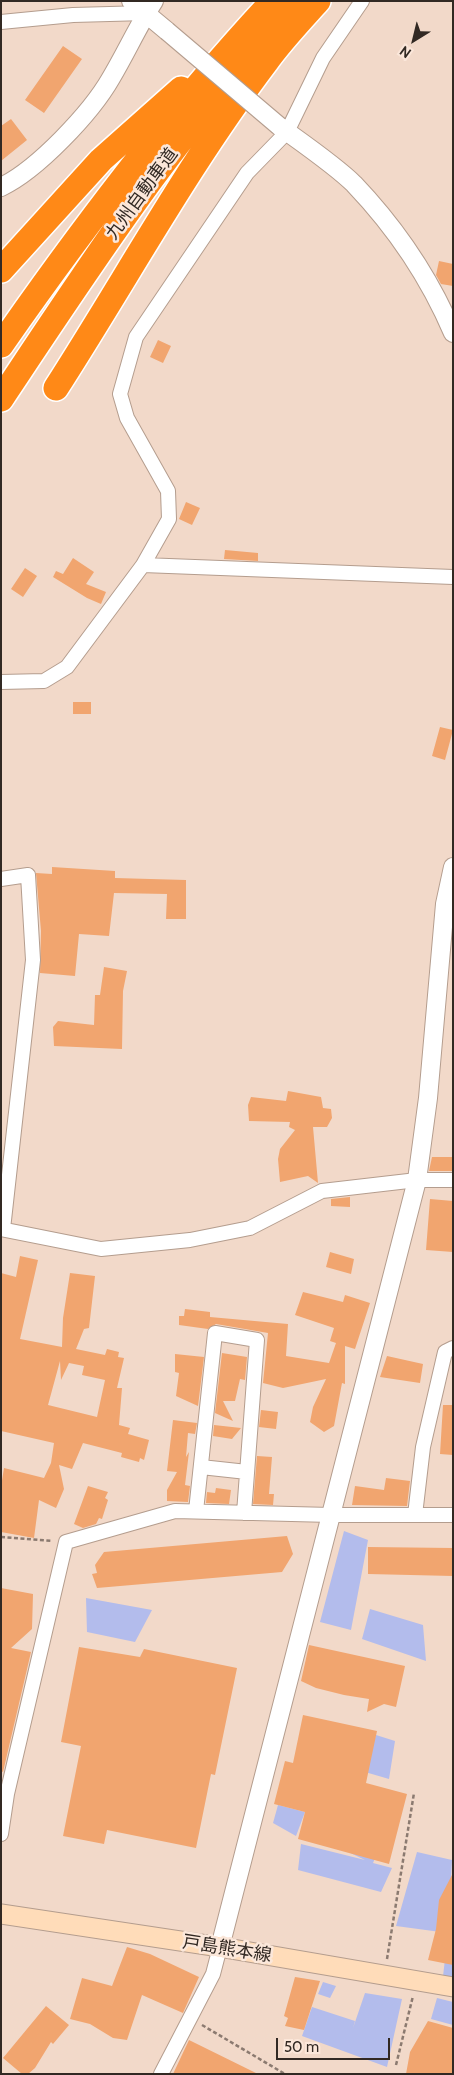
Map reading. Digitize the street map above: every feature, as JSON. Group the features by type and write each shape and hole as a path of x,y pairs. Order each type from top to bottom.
{"highway":[{"name":"九州自動車道","path":"1,345 71,245 232,44 272,1"},
{"name":"九州自動車道","path":"1,399 88,269 163,163 255,48 300,1"},
{"path":"56,388 121,286 187,174 266,61 318,1"},
{"path":"1,270 101,160 232,44"}],"main road":[{"name":"戸島熊本線","path":"1,1914 220,1947 453,1987"}],"street":[{"path":"131,1 150,7 167,31 283,129 353,183 390,228 439,300 453,334"},
{"path":"1,682 44,681 67,668 143,565 170,519 168,491 127,418 120,394 136,337 175,277 248,173 283,129 323,58 362,1"},
{"path":"1,22 150,7"},
{"path":"1,187 22,176 56,145 90,106 110,80 150,7"},
{"path":"143,565 453,578"},
{"path":"161,2074 213,1974 417,1180 428,1098 444,904 453,867"},
{"path":"1,879 28,876 33,960 2,1229 101,1249 190,1240 250,1228 322,1191 417,1180 453,1180"},
{"path":"196,1511 215,1333 257,1340 244,1513"},
{"path":"415,1515 425,1438 445,1352 453,1348"},
{"path":"201,1467 247,1472"},
{"path":"1,1834 7,1794 66,1542 175,1511 331,1515 453,1514"}],"path":[{"path":"1,1537 66,1542"},
{"path":"384,1975 414,1793"},
{"path":"396,2065 417,1981"},
{"path":"200,2024 285,2074"}],"shaded area":[{"path":"344,1531 368,1540 351,1630 320,1622"},
{"path":"86,1598 152,1610 135,1642 87,1632"},
{"path":"370,1609 423,1625 426,1661 362,1639"},
{"path":"376,1735 395,1741 389,1779 365,1772"},
{"path":"278,1805 305,1812 296,1836 273,1823"},
{"path":"396,1807 373,1863 392,1868 381,1892 298,1870 301,1844 365,1860 313,1835"},
{"path":"417,1852 452,1860 453,1986 442,1985 448,1933 396,1926"},
{"path":"323,1982 336,1986 330,1998 318,1994"},
{"path":"365,1993 402,1999 387,2067 302,2036 312,2007 355,2021 353,2028"},
{"path":"437,1998 453,2002 453,2025 431,2019"}],"building":[{"path":"63,46 82,59 44,113 25,100"},
{"path":"11,119 27,140 1,161 1,126"},
{"path":"439,261 453,264 453,286 441,284 436,275"},
{"path":"158,340 171,346 163,363 150,357"},
{"path":"186,502 200,508 192,525 179,519"},
{"path":"225,550 258,553 258,561 224,559"},
{"path":"73,558 94,572 86,584 106,592 101,604 87,598 53,577 56,571 63,574"},
{"path":"25,568 37,576 23,597 11,589"},
{"path":"73,702 91,702 91,714 73,714"},
{"path":"440,727 453,730 445,760 432,756"},
{"path":"52,867 115,871 115,878 186,880 186,919 166,919 167,894 114,893 109,936 79,934 75,976 40,973 41,931 36,873 52,874"},
{"path":"104,967 127,971 123,991 122,1049 54,1046 53,1027 58,1021 94,1025 95,995 100,995"},
{"path":"288,1091 321,1097 323,1108 331,1109 332,1118 327,1127 313,1127 318,1183 308,1176 280,1182 278,1159 280,1149 295,1130 289,1127 290,1122 249,1121 248,1105 251,1097 286,1101"},
{"path":"432,1157 453,1157 453,1171 429,1171"},
{"path":"350,1197 350,1207 331,1206 331,1199"},
{"path":"430,1199 453,1201 453,1252 426,1250"},
{"path":"330,1252 354,1259 351,1274 326,1267"},
{"path":"20,1256 38,1260 20,1339 62,1347 63,1318 70,1273 95,1276 89,1328 84,1329 76,1349 105,1355 107,1349 119,1352 118,1357 124,1358 117,1388 122,1388 119,1425 130,1428 128,1434 149,1440 144,1460 140,1458 139,1462 121,1457 122,1453 83,1443 72,1469 59,1465 64,1489 56,1508 39,1500 34,1538 1,1532 1,1487 4,1468 44,1478 51,1463 54,1443 1,1431 1,1273 16,1277","holes":["60,1361 61,1380 69,1363 84,1366 82,1375 105,1380 97,1417 48,1405"]},
{"path":"303,1292 343,1302 345,1295 370,1303 355,1349 345,1346 345,1384 342,1383 334,1426 324,1432 310,1422 313,1407 326,1379 283,1388 263,1383 268,1333 216,1324 208,1329 179,1325 179,1316 184,1316 185,1309 210,1312 210,1317 288,1324 286,1356 329,1363 336,1343 330,1341 334,1328 295,1315"},
{"path":"222,1353 247,1357 245,1380 240,1379 235,1401 223,1401 233,1421 215,1413"},
{"path":"175,1354 204,1357 198,1406 176,1396 179,1373 175,1372"},
{"path":"387,1356 423,1364 420,1383 380,1377"},
{"path":"443,1405 453,1405 453,1455 440,1454"},
{"path":"261,1410 278,1412 276,1429 259,1427"},
{"path":"173,1420 197,1423 195,1434 188,1433 186,1457 189,1452 185,1485 190,1486 188,1502 167,1501 167,1490 177,1472 167,1471"},
{"path":"214,1425 241,1428 232,1439 213,1436"},
{"path":"257,1456 272,1457 269,1494 274,1494 273,1505 253,1504"},
{"path":"386,1478 410,1481 407,1506 352,1505 355,1486 384,1490"},
{"path":"88,1486 108,1492 105,1498 108,1500 102,1519 99,1518 96,1524 83,1528 74,1524"},
{"path":"216,1488 231,1490 229,1504 206,1503 207,1492 215,1493"},
{"path":"287,1536 293,1554 282,1572 97,1588 92,1574 97,1573 95,1565 104,1552"},
{"path":"368,1547 453,1548 453,1576 368,1574"},
{"path":"1,1588 33,1594 32,1629 11,1648 31,1652 3,1772 1,1771"},
{"path":"309,1645 405,1666 396,1707 384,1704 367,1712 369,1699 316,1688 301,1681"},
{"path":"79,1647 140,1657 144,1649 237,1668 215,1775 211,1774 196,1848 107,1830 104,1844 63,1836 81,1746 61,1742"},
{"path":"303,1715 377,1731 366,1783 407,1794 389,1864 298,1839 305,1812 274,1804 285,1761 293,1763"},
{"path":"453,1873 453,1965 428,1960 436,1929 439,1900"},
{"path":"127,1947 150,1954 199,1977 183,2013 142,1995 127,2040 113,2038 90,2024 70,2019 82,1978 112,1986"},
{"path":"295,1977 320,1981 304,2030 285,2026 288,2018 284,2016"},
{"path":"46,2006 69,2025 53,2044 51,2042 35,2068 28,2074 22,2074 3,2058"},
{"path":"428,2021 453,2028 453,2074 406,2074 410,2052"},
{"path":"189,2040 258,2074 173,2074"}]}
